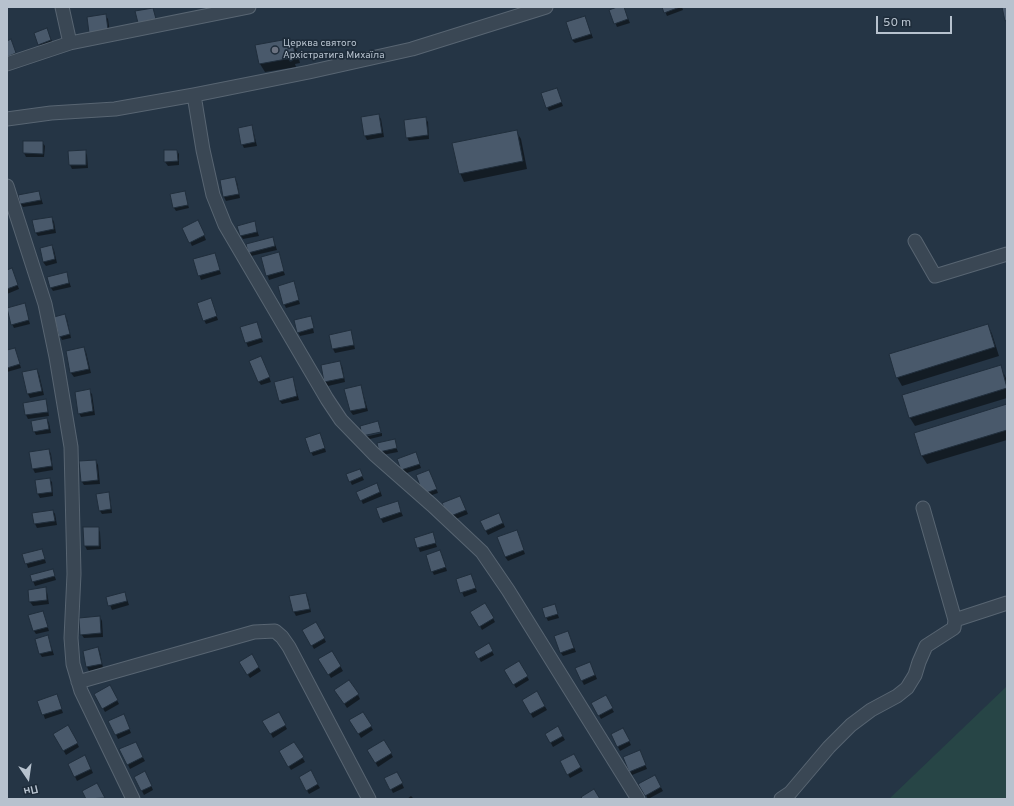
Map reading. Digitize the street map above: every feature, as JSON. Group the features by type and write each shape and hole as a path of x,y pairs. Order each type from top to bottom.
{"street":[{"path":"62,7 70,43"},
{"path":"7,64 70,43 249,7"},
{"path":"510,7 523,15"},
{"path":"7,119 51,113 114,109 309,72 412,48 546,7"},
{"path":"194,95 203,150 213,195 225,225 327,399 341,420 374,454 432,505 482,552 508,590 638,799"},
{"path":"7,186 45,304 56,357 71,447 74,574 71,638 72,664 78,682 133,799"},
{"path":"915,241 935,276 1007,254"},
{"path":"782,799 790,793 829,746 851,726 871,710 897,696 907,688 915,675 926,646 954,628 955,620 923,508"},
{"path":"955,620 1007,603"},
{"path":"78,682 254,632 275,631 282,636 289,647 369,799"}],"green space":[{"path":"1007,686 1007,799 889,799"}],"building":[{"path":"617,7 624,7 628,19 614,24 609,10"},
{"path":"662,7 680,7 664,13"},
{"path":"1002,7 1007,7 1007,20 1005,21"},
{"path":"153,8 156,19 138,23 135,11"},
{"path":"106,14 108,30 89,33 87,17"},
{"path":"585,16 591,34 572,40 566,22"},
{"path":"47,28 51,40 38,45 34,33"},
{"path":"11,39 16,53 7,57 7,41"},
{"name":"Церква святого Архістратига Михаїла","path":"288,39 289,43 293,42 295,55 291,55 292,58 259,64 255,45"},
{"path":"557,88 562,102 546,108 541,93"},
{"path":"379,114 382,133 364,136 361,117"},
{"path":"426,117 428,135 406,138 404,120"},
{"path":"252,125 255,142 241,145 238,128"},
{"path":"517,130 523,161 459,174 452,143"},
{"path":"23,141 43,141 43,154 23,153"},
{"path":"86,150 86,165 69,165 68,151"},
{"path":"164,150 177,150 178,161 164,162"},
{"path":"235,177 239,194 223,197 220,180"},
{"path":"39,191 41,200 20,204 18,195"},
{"path":"185,191 188,205 173,208 170,194"},
{"path":"52,217 54,229 35,233 32,220"},
{"path":"198,220 205,235 189,243 182,228"},
{"path":"255,221 257,232 240,236 237,226"},
{"path":"273,237 275,246 248,253 246,244"},
{"path":"52,245 55,259 43,262 40,248"},
{"path":"279,252 284,271 266,276 261,257"},
{"path":"215,253 220,270 198,276 193,259"},
{"path":"12,268 18,285 7,289 7,270"},
{"path":"67,272 69,283 50,288 47,277"},
{"path":"294,281 299,300 283,305 278,286"},
{"path":"211,298 217,316 203,321 197,303"},
{"path":"25,303 29,320 11,325 7,308"},
{"path":"65,314 70,334 59,337 54,317"},
{"path":"311,316 314,328 297,333 294,320"},
{"path":"257,322 262,338 245,343 240,327"},
{"path":"988,324 995,347 896,378 889,354"},
{"path":"351,330 354,345 332,349 329,335"},
{"path":"84,347 89,369 70,373 66,351"},
{"path":"15,348 20,364 7,368 7,350"},
{"path":"261,356 270,377 258,382 249,361"},
{"path":"340,361 344,378 324,382 321,365"},
{"path":"1001,365 1007,388 909,418 902,395"},
{"path":"37,369 42,391 27,394 22,372"},
{"path":"293,377 297,396 279,401 274,382"},
{"path":"361,385 366,408 350,411 344,389"},
{"path":"90,389 93,411 78,414 75,392"},
{"path":"46,399 48,412 25,415 23,403"},
{"path":"1007,404 1007,430 921,456 914,433"},
{"path":"47,418 49,429 33,432 31,421"},
{"path":"378,421 381,432 362,436 360,426"},
{"path":"320,433 325,448 310,453 305,438"},
{"path":"395,439 397,448 379,452 377,443"},
{"path":"49,449 52,466 32,469 29,452"},
{"path":"416,452 420,464 401,470 397,459"},
{"path":"96,460 98,480 81,482 79,461"},
{"path":"360,469 363,476 349,482 346,474"},
{"path":"429,470 437,489 423,494 416,475"},
{"path":"50,478 52,492 37,494 35,480"},
{"path":"377,483 380,492 360,501 356,492"},
{"path":"109,492 111,509 99,511 96,494"},
{"path":"460,496 466,510 448,517 442,503"},
{"path":"398,501 401,512 380,519 376,508"},
{"path":"53,510 55,521 34,524 32,513"},
{"path":"499,513 503,523 485,531 480,521"},
{"path":"83,527 99,527 99,546 84,546"},
{"path":"517,530 524,550 505,557 497,537"},
{"path":"433,532 436,543 417,548 414,538"},
{"path":"42,549 45,559 25,564 22,554"},
{"path":"440,550 446,567 431,572 426,555"},
{"path":"53,569 55,576 32,582 30,575"},
{"path":"471,574 476,588 460,593 456,579"},
{"path":"46,587 47,600 29,602 28,590"},
{"path":"125,592 127,601 108,606 106,597"},
{"path":"306,593 310,609 293,612 289,596"},
{"path":"485,603 494,618 479,627 470,612"},
{"path":"555,604 558,614 545,618 542,608"},
{"path":"43,611 48,627 33,631 28,615"},
{"path":"100,616 101,633 80,635 79,618"},
{"path":"316,622 325,638 311,646 302,630"},
{"path":"568,631 574,648 560,653 554,636"},
{"path":"48,635 52,651 39,654 35,639"},
{"path":"489,643 493,651 478,659 474,652"},
{"path":"98,647 102,664 86,667 83,651"},
{"path":"332,651 341,666 328,675 318,659"},
{"path":"252,654 259,667 247,675 239,662"},
{"path":"519,661 528,676 513,685 504,670"},
{"path":"590,662 595,675 581,681 575,668"},
{"path":"349,680 359,694 344,704 334,690"},
{"path":"110,685 118,700 102,709 94,694"},
{"path":"537,691 545,706 530,714 522,700"},
{"path":"57,694 62,709 42,715 37,701"},
{"path":"606,695 613,708 598,716 591,703"},
{"path":"279,712 286,725 270,734 262,721"},
{"path":"363,712 372,726 358,734 349,720"},
{"path":"124,714 130,729 115,735 108,721"},
{"path":"68,725 78,743 63,751 53,734"},
{"path":"558,726 563,736 550,743 545,734"},
{"path":"623,728 630,741 617,747 611,734"},
{"path":"384,740 392,753 375,763 367,750"},
{"path":"136,742 143,757 127,765 119,749"},
{"path":"294,742 304,757 288,767 279,751"},
{"path":"640,750 646,765 629,772 623,757"},
{"path":"574,754 581,767 567,775 560,761"},
{"path":"85,755 91,769 74,777 68,764"},
{"path":"311,770 318,784 306,791 299,777"},
{"path":"145,771 152,786 141,791 134,777"},
{"path":"397,772 403,783 390,790 384,778"},
{"path":"655,775 661,787 645,796 638,784"},
{"path":"97,783 105,798 86,799 82,791"},
{"path":"594,789 600,799 583,799 581,797"}],"place":[{"name":"Церква святого Архістратига Михаїла","path":"275,50"}]}
